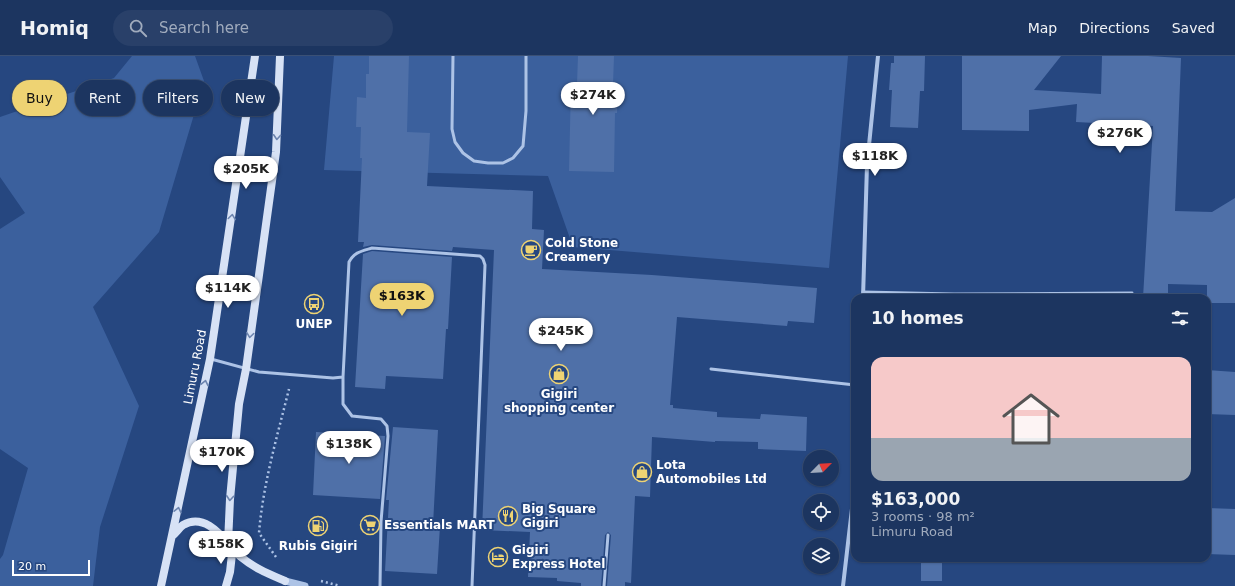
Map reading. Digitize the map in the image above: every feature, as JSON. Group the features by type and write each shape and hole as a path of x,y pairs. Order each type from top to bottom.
{"main road":[{"name":"Limuru Road","path":"161,586 210,359 255,56"},
{"path":"226,586 230,572 232,554 228,543 230,500 239,404 246,368 276,152 280,56"},
{"path":"172,537 182,526 191,522 203,523 217,530 245,560 266,573 285,580"}],"street":[{"path":"863,292 868,165 878,56"},
{"path":"843,586 851,517"},
{"path":"285,580 305,586"}],"lane":[{"path":"453,56 452,129 455,142 463,153 474,161 488,163 503,162 513,158 523,146 526,111 526,56"},
{"path":"380,586 381,522 388,436 387,426 381,419 352,416 343,404 349,262 352,256 359,251 372,248 476,255 483,259 485,265 472,586"},
{"path":"863,292 908,294"},
{"path":"1073,294 1132,293"},
{"path":"210,359 259,372 333,378 343,377"},
{"path":"711,369 851,385"},
{"path":"604,586 608,535"}],"path":[{"path":"276,558 259,533 259,527 261,508 270,463 293,375"},
{"path":"314,580 340,586"}],"shaded area":[{"path":"132,56 195,56 204,80 143,80 143,116 194,116 159,232 93,307 139,406 100,527 93,586 0,586 0,559 3,555 28,468 0,449 0,229 25,213 0,177 0,117 12,113 12,116 67,116 67,94 75,91 75,116 135,116 135,80 108,80 114,78"},
{"path":"334,56 848,56 829,268 573,247 548,176 324,170"}],"building":[{"path":"369,56 409,56 407,132 430,133 427,186 533,191 532,229 544,230 542,269 652,275 817,288 814,323 788,321 787,326 677,317 670,405 673,405 673,408 717,412 717,417 760,419 761,414 807,417 806,450 758,449 758,442 715,442 652,437 650,497 635,496 631,583 625,582 625,586 607,586 611,535 608,532 605,535 601,586 581,586 581,583 557,581 557,578 528,577 530,532 482,530 494,250 453,247 452,251 372,245 363,247 364,242 358,242 362,158 360,158 361,127 356,127 357,97 366,98 366,74 369,74"},
{"path":"578,56 614,56 613,85 618,85 617,113 615,113 614,172 569,171 571,84 577,84"},
{"path":"894,56 925,56 924,91 920,91 918,128 890,127 892,90 889,90 891,63 894,63"},
{"path":"962,56 1061,56 1034,90 1101,94 1102,56 1181,58 1175,211 1212,212 1235,198 1235,303 1211,303 1211,294 1207,294 1207,285 1168,284 1168,294 1143,294 1153,126 1076,122 1077,104 1029,110 1029,131 962,130"},
{"path":"372,251 452,257 448,329 446,329 443,379 386,376 385,389 355,387 363,254"},
{"path":"1211,370 1235,372 1235,415 1211,414"},
{"path":"393,427 438,430 433,525 440,526 437,574 385,571 389,500 386,500"},
{"path":"316,432 385,436 380,499 313,495"},
{"path":"1211,508 1235,509 1235,555 1211,554"},
{"path":"921,562 942,562 942,581 921,581"}],"place":[{"name":"Cold Stone Creamery","path":"531,250"},
{"name":"UNEP","path":"314,304"},
{"name":"Gigiri shopping center","path":"559,374"},
{"name":"Lota Automobiles Ltd","path":"642,472"},
{"name":"Big Square Gigiri","path":"508,516"},
{"name":"Essentials MART","path":"370,525"},
{"name":"Rubis Gigiri","path":"318,526"},
{"name":"Gigiri Express Hotel","path":"498,557"}]}
